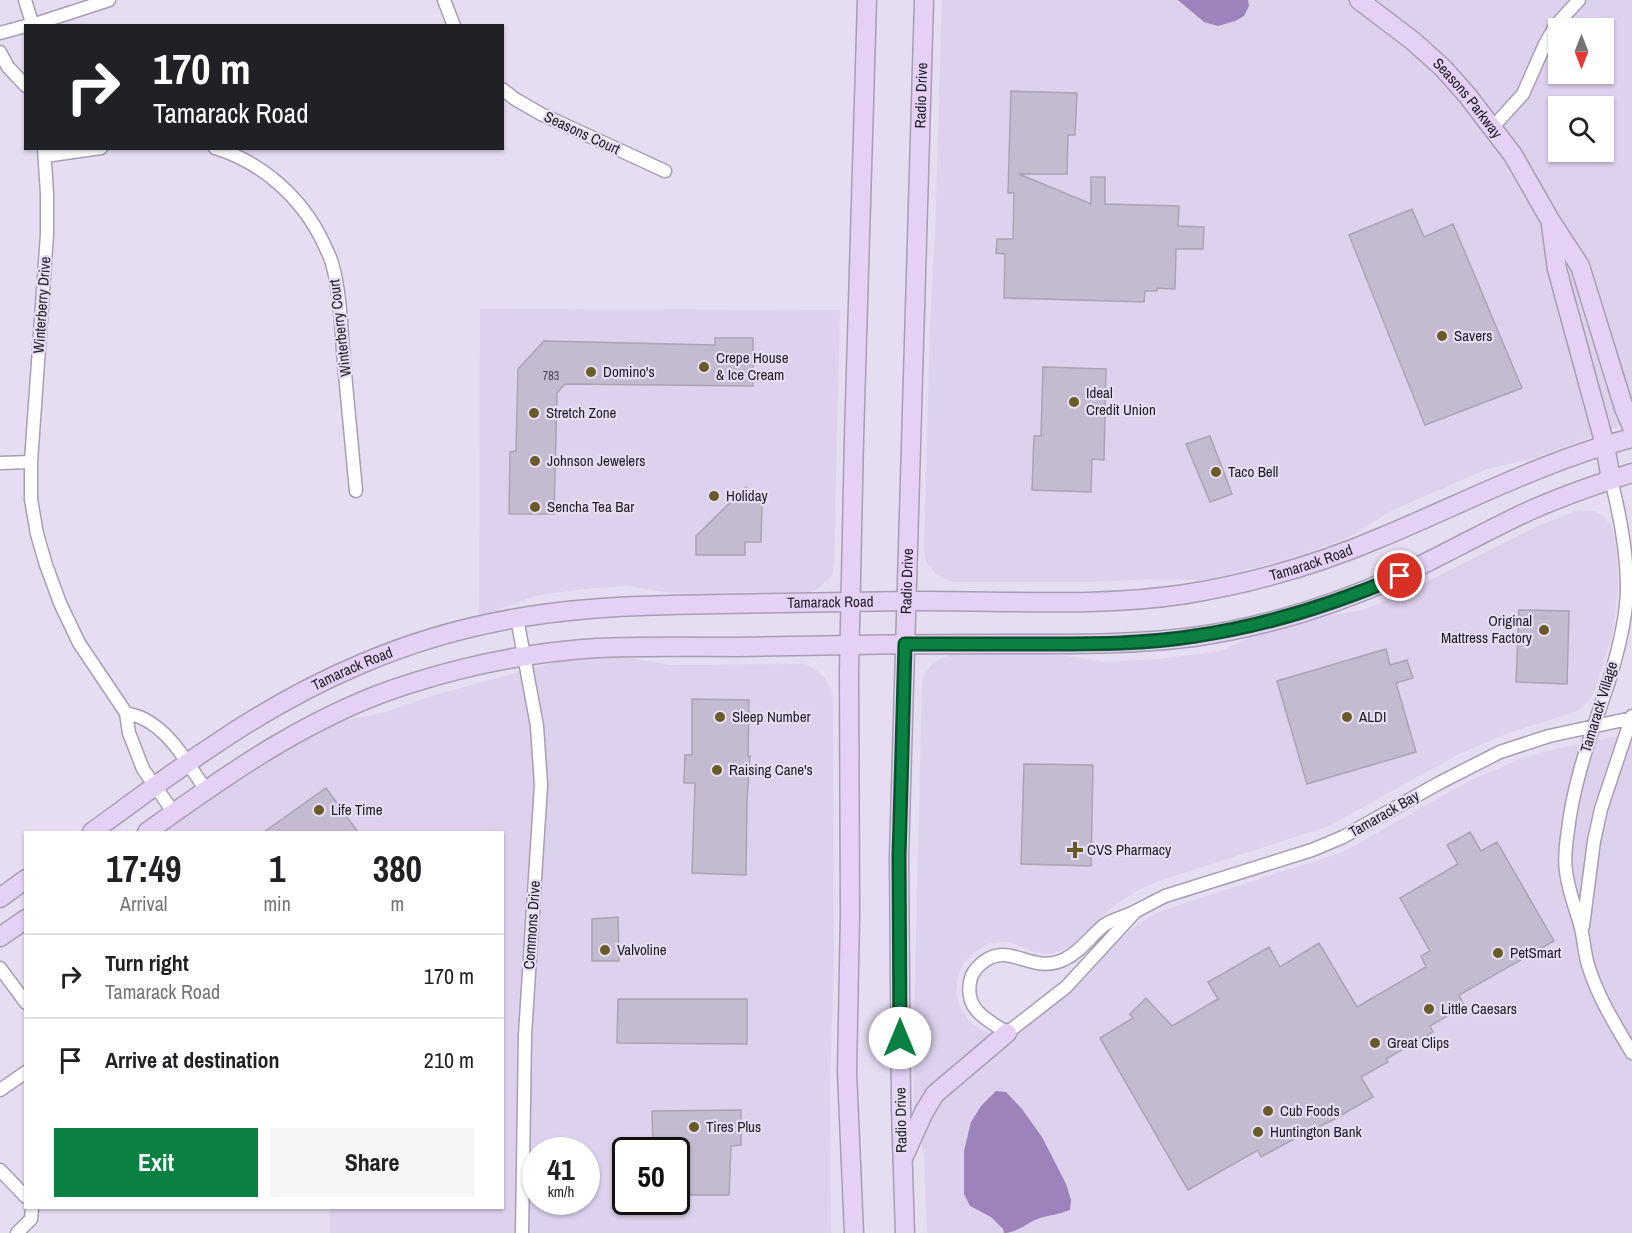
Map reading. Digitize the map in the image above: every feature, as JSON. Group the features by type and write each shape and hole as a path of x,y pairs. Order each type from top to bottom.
{"street":[{"path":"25,0 30,24"},
{"path":"36,24 110,0"},
{"path":"444,0 453,24"},
{"path":"854,1233 847,1072 850,915 850,602 867,0"},
{"name":"Radio Drive","path":"905,1233 902,1160 899,856 924,0"},
{"name":"Seasons Parkway","path":"1359,0 1413,41 1443,68 1513,155 1550,220 1580,266 1632,427"},
{"path":"1492,129 1523,94 1556,25 1579,0"},
{"path":"0,33 24,27"},
{"path":"0,52 8,67 24,84"},
{"name":"Seasons Court","path":"504,90 541,114 664,171"},
{"path":"44,152 72,150"},
{"name":"Winterberry Court","path":"220,150 253,165 276,181 302,206 319,234 331,261 338,294 357,491"},
{"name":"Winterberry Drive","path":"44,152 47,234 31,462 32,499 37,534 60,603 79,643 126,713 129,733 143,769 174,813"},
{"name":"Seasons Parkway","path":"1550,220 1557,269 1605,445 1611,480"},
{"name":"Tamarack Road","path":"93,831 220,741 273,709 360,665 396,651 479,626 517,618 602,608 906,601 1096,602 1142,600 1184,594 1246,583 1294,570 1353,549 1522,476 1605,445 1632,438"},
{"path":"0,464 31,462"},
{"path":"148,831 257,756 340,711 409,684 480,665 556,651 598,648 1100,644 1194,637 1295,615 1363,591 1426,563 1532,509 1632,473"},
{"name":"Tamarack Village","path":"1611,480 1625,549 1627,590 1622,626 1609,680 1570,805 1566,870 1588,966 1596,988 1632,1053"},
{"name":"Commons Drive","path":"517,618 537,726 541,785 525,1035 522,1233"},
{"path":"126,713 144,719 160,729 188,763 206,790"},
{"name":"Tamarack Village","path":"1582,933 1594,841 1601,808 1632,718"},
{"name":"Tamarack Bay","path":"1136,911 1104,925 1065,960 1052,964 1036,964 1012,955 1000,954 987,958 975,969 970,981 969,996 977,1014 1007,1033 1066,987 1136,911 1165,896 1312,850 1343,837 1500,752 1549,735 1632,718"},
{"path":"0,898 24,880"},
{"path":"0,937 24,920"},
{"path":"0,968 24,1000"},
{"path":"902,1160 935,1094 1007,1033"},
{"path":"0,1090 24,1073"},
{"path":"0,1170 24,1195"},
{"path":"17,1233 31,1219 32,1209"}],"shaded area":[{"path":"942,0 1632,0 1632,421 1535,458 1487,469 1393,510 1349,537 1302,555 1241,572 1201,580 953,582 937,575 926,562 924,546"},
{"path":"1178,0 1248,0 1249,6 1244,16 1218,26 1204,22"},
{"path":"480,309 840,310 834,563 829,579 816,590 809,592 671,593 627,586 592,588 539,595 479,616"},
{"path":"1579,510 1601,514 1611,525 1616,545 1618,585 1613,632 1593,695 1582,708 1573,713 1511,732 1459,754 1329,826 1156,882 1112,907 1074,943 1062,950 1043,953 1034,952 1009,942 987,944 971,955 962,966 956,991 962,1011 971,1023 983,1031 1008,1040 1065,994 1121,938 1159,912 1343,852 1467,782 1518,760 1547,751 1632,733 1632,1233 927,1233 924,1156 914,1108 914,1021 922,683 932,664 955,654 1051,654 1106,662 1159,659 1220,651 1261,633 1317,617 1363,610 1410,590 1540,525"},
{"path":"626,657 670,665 803,664 813,668 824,677 833,697 834,955 830,1088 831,1233 330,1233 330,1209 504,1209 504,831 165,831 216,794 270,759 313,735 342,721 383,713 435,695 560,661"},
{"path":"996,1091 1006,1092 1022,1109 1042,1137 1066,1184 1071,1200 1070,1210 1040,1218 1004,1233 991,1217 970,1206 964,1194 964,1151 971,1122 981,1106"}],"building":[{"path":"1011,91 1077,93 1075,135 1068,135 1067,174 1019,174 1091,204 1091,177 1105,177 1105,204 1179,206 1178,226 1204,227 1203,249 1176,249 1175,289 1157,288 1157,291 1145,291 1144,302 1004,298 1005,254 996,253 997,239 1013,239 1014,193 1008,193"},
{"path":"1412,209 1424,237 1453,224 1522,388 1425,425 1349,235"},
{"path":"715,338 753,338 753,386 565,384 557,393 554,514 509,514 510,452 516,451 518,369 544,341 715,345"},
{"name":"Ideal Credit Union","path":"1043,367 1106,369 1104,460 1092,459 1091,492 1032,490 1034,436 1041,436"},
{"path":"1210,436 1232,494 1210,502 1186,444"},
{"path":"746,487 762,506 761,542 745,542 745,555 696,555 696,536"},
{"path":"1519,610 1569,611 1567,684 1516,682"},
{"name":"ALDI","path":"1386,649 1390,665 1407,660 1413,678 1396,683 1416,752 1307,784 1277,681"},
{"path":"692,699 749,700 748,756 750,756 746,875 692,873 695,783 684,783 685,755 692,755"},
{"name":"CVS Pharmacy","path":"1024,764 1093,765 1091,866 1021,864"},
{"name":"Life Time","path":"326,788 357,831 265,831"},
{"path":"1470,832 1481,851 1497,842 1554,941 1459,995 1464,1006 1430,1026 1433,1032 1386,1059 1388,1062 1361,1077 1373,1097 1261,1157 1258,1150 1188,1190 1100,1038 1133,1018 1130,1014 1146,998 1172,1026 1218,999 1208,982 1269,947 1280,967 1319,943 1357,1007 1426,967 1421,956 1430,951 1400,898 1458,864 1447,845"},
{"path":"618,917 619,961 592,961 592,919"},
{"path":"618,999 747,999 747,1044 617,1043"},
{"path":"741,1110 741,1145 731,1146 729,1195 690,1195 690,1137 653,1137 652,1111"}],"place":[{"name":"Savers","path":"1442,336"},
{"name":"Crepe House & Ice Cream","path":"704,367"},
{"name":"Domino's","path":"591,372"},
{"name":"Ideal Credit Union","path":"1074,402"},
{"name":"Stretch Zone","path":"534,413"},
{"name":"Johnson Jewelers","path":"535,461"},
{"name":"Taco Bell","path":"1216,472"},
{"name":"Holiday","path":"714,496"},
{"name":"Sencha Tea Bar","path":"535,507"},
{"name":"Original Mattress Factory","path":"1544,630"},
{"name":"Sleep Number","path":"720,717"},
{"name":"ALDI","path":"1347,717"},
{"name":"Raising Cane's","path":"717,770"},
{"name":"Life Time","path":"319,810"},
{"name":"CVS Pharmacy","path":"1075,850"},
{"name":"Valvoline","path":"605,950"},
{"name":"PetSmart","path":"1498,953"},
{"name":"Little Caesars","path":"1429,1009"},
{"name":"Great Clips","path":"1375,1043"},
{"name":"Cub Foods","path":"1268,1111"},
{"name":"Tires Plus","path":"694,1127"},
{"name":"Huntington Bank","path":"1258,1132"}],"route":[{"path":"900,1038 899,856 905,644 1100,644 1194,637 1295,615 1400,576"}]}
